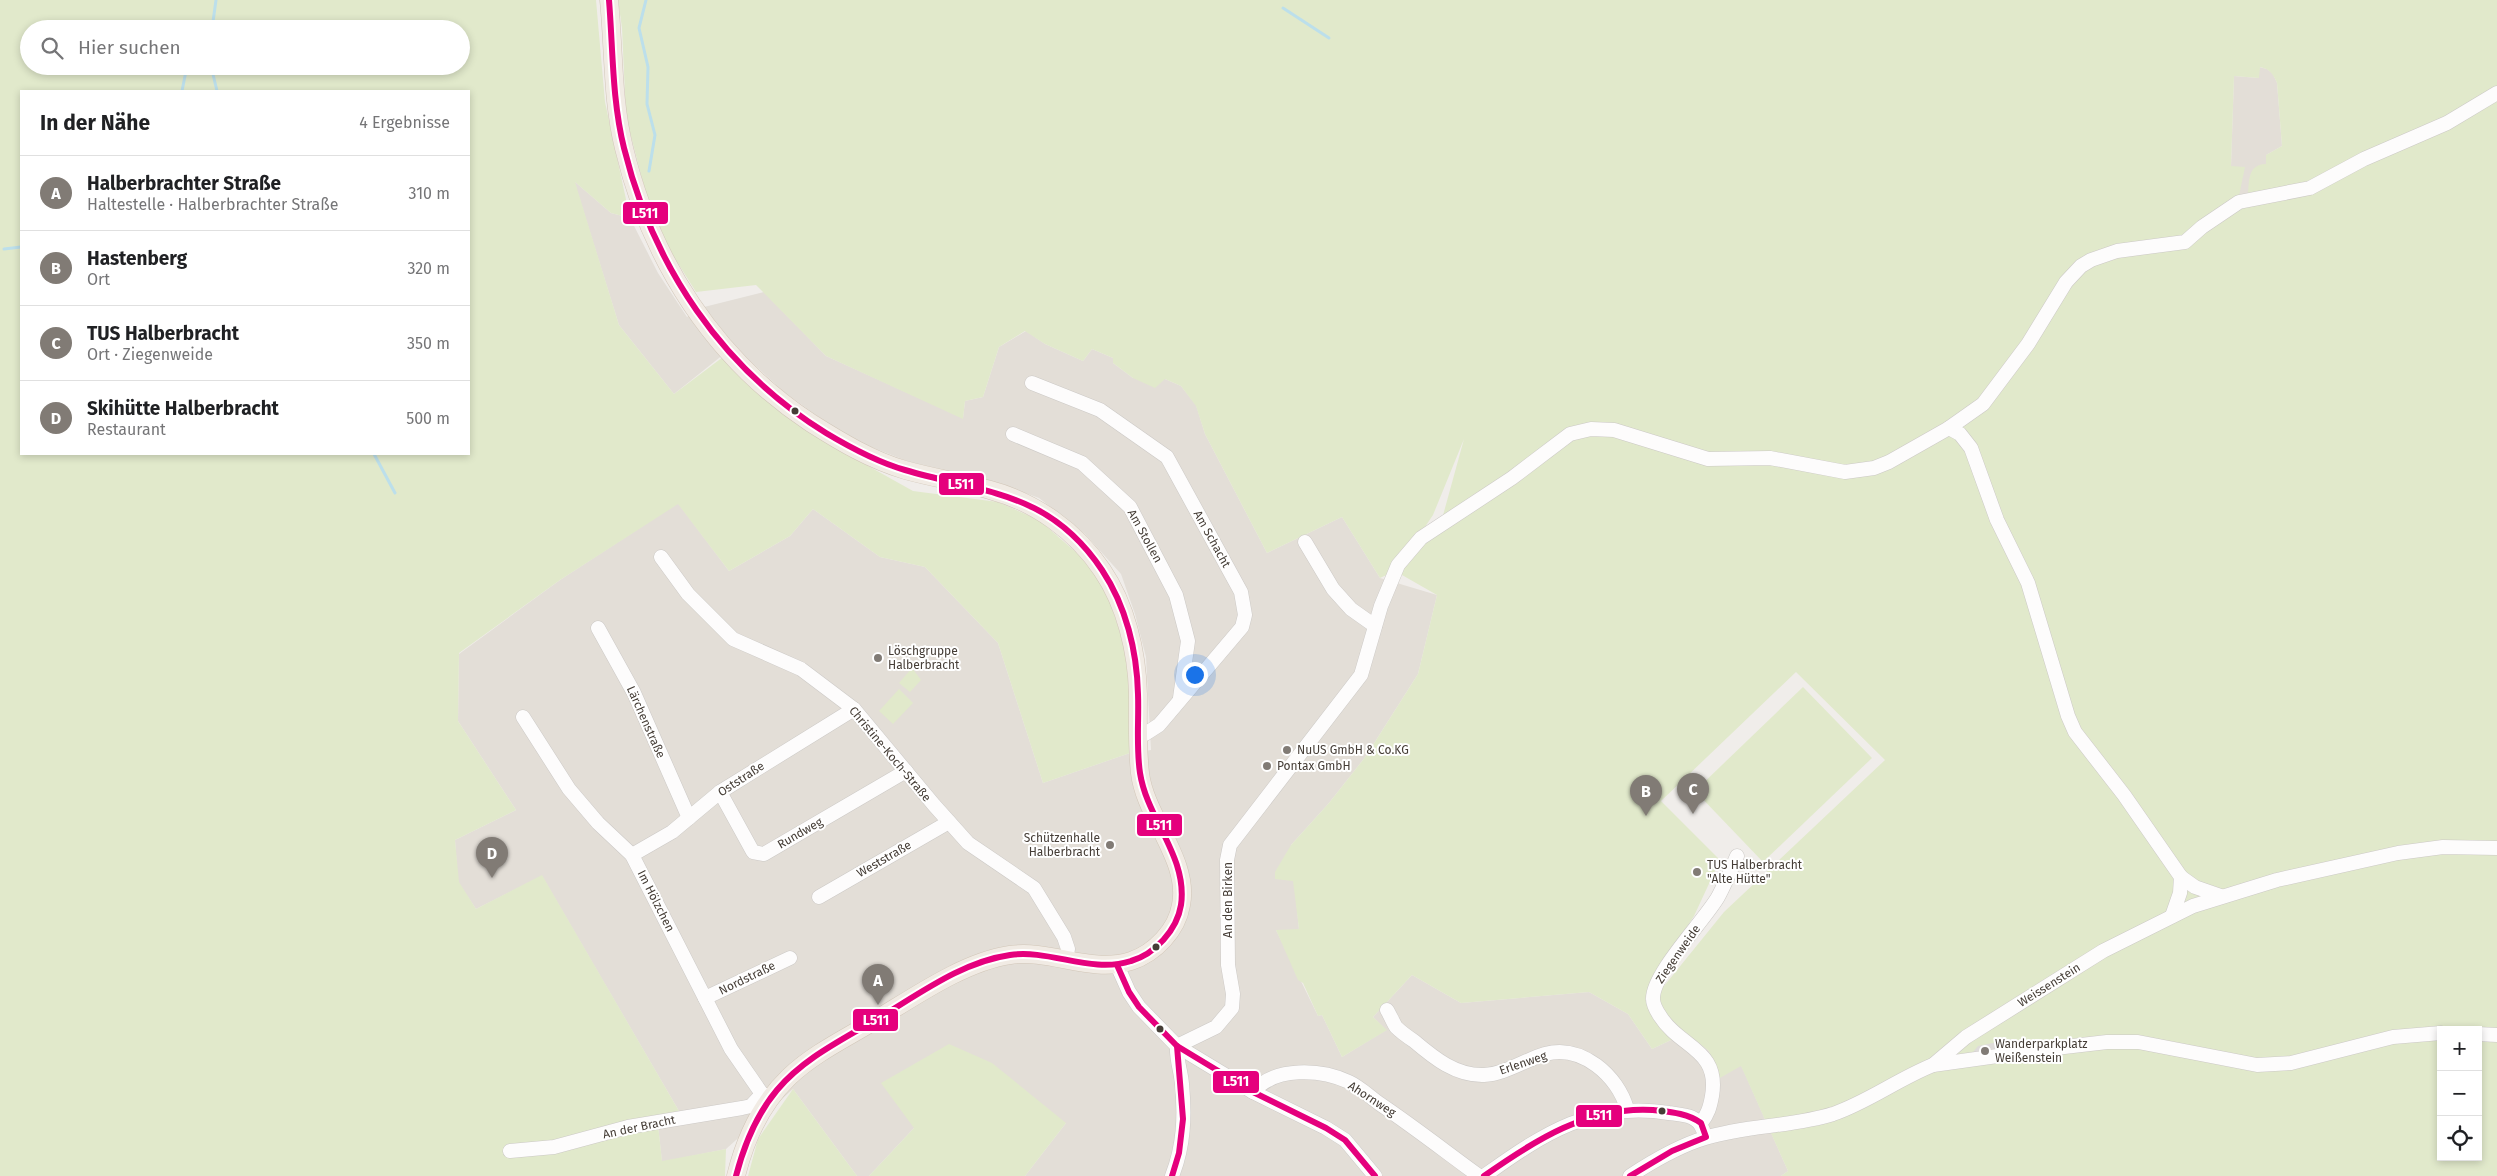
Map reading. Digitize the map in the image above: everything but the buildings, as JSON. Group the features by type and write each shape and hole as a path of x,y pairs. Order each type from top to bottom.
{"main road":[{"path":"609,0 620,129 634,186 647,224 662,257 690,305 704,324 742,366 790,409 847,446 906,470 988,489 1026,503 1062,527 1086,550 1101,568 1117,596 1132,643 1137,680 1137,734 1142,786 1148,804 1181,878 1181,905 1174,924 1162,941 1136,960 1117,965 1100,966 1032,954 1009,955 981,964 950,978 813,1057 767,1095 736,1176"}],"street":[{"name":"An den Birken","path":"1177,1046 1216,1027 1232,1008 1233,994 1228,965 1227,860 1230,845 1361,675 1375,626 1398,565 1421,538 1512,478 1570,434 1581,430 1614,430 1650,439 1708,459 1723,461 1770,458 1831,471 1845,472 1874,468 1889,462 1949,428 1988,400 2028,344 2066,282 2081,266 2117,251 2185,242 2202,227 2238,202 2310,188 2364,159 2447,123 2497,94"},
{"name":"Am Schacht","path":"1032,383 1100,410 1167,457 1242,592 1245,615 1242,626 1153,730 1137,734"},
{"path":"1949,428 1967,440 1980,466 1997,520 2028,583 2068,716 2075,732 2124,795 2181,877 2194,887 2220,896"},
{"name":"Am Stollen","path":"1013,434 1082,463 1130,507 1176,595 1188,641 1180,698"},
{"path":"1304,542 1333,589 1351,609 1375,626"},
{"name":"Christine-Koch-Straße","path":"661,557 688,594 733,639 801,669 854,709 968,843 1034,888 1064,937 1068,949 1066,959"},
{"name":"Lärchenstraße","path":"598,628 634,693 688,818"},
{"name":"Oststraße","path":"632,855 672,832 720,792 854,709"},
{"name":"Im Hölzchen","path":"523,716 569,789 598,823 632,855 731,1049 767,1095"},
{"name":"Rundweg","path":"720,792 753,852 764,854 906,771"},
{"name":"Weststraße","path":"819,897 949,822"},
{"name":"Weissenstein","path":"1933,1065 1966,1037 2104,951 2172,916 2220,896 2306,873 2413,850 2453,847 2497,848"},
{"name":"Ziegenweide","path":"1701,1123 1708,1114 1711,1098 1713,1078 1711,1068 1706,1057 1677,1035 1662,1019 1653,1005 1652,996 1660,977 1717,898 1738,856"},
{"path":"2172,916 2180,894 2181,877"},
{"name":"Nordstraße","path":"705,998 790,958"},
{"path":"1117,965 1129,992 1139,1007 1177,1046 1253,1092 1346,1140 1375,1176"},
{"name":"Erlenweg","path":"1387,1010 1396,1027 1442,1065 1473,1074 1484,1075 1500,1072 1546,1054 1572,1054 1597,1065 1610,1077 1623,1093 1627,1109"},
{"path":"1630,1176 1672,1151 1706,1137 1831,1114 1876,1095 1933,1065 2107,1042 2138,1042 2258,1065 2291,1063 2394,1037 2437,1033"},
{"path":"2482,1034 2497,1035"},
{"path":"1172,1176 1180,1157 1182,1143 1182,1084 1177,1046"},
{"name":"Ahornweg","path":"1253,1092 1264,1082 1289,1074 1317,1071 1343,1080 1398,1116 1479,1176"},
{"name":"An der Bracht","path":"510,1151 554,1147 628,1127 742,1108 751,1106 767,1095"},
{"path":"1484,1176 1530,1143 1592,1115 1627,1109 1687,1115 1701,1123 1706,1137"}],"shaded area":[{"path":"2259,67 2267,69 2273,74 2277,83 2282,146 2266,155 2266,164 2248,195 2239,196 2231,166 2234,76 2259,78"},
{"path":"574,181 611,213 630,218 658,273 687,317 704,307 764,292 826,356 963,418 965,401 983,397 999,347 1026,331 1045,344 1083,361 1092,349 1113,358 1113,363 1133,378 1165,379 1181,386 1196,405 1205,434 1267,553 1342,517 1380,578 1437,595 1418,674 1366,756 1329,803 1291,845 1299,930 1276,930 1318,1016 1322,1015 1342,1057 1386,1030 1373,1017 1412,975 1461,1003 1589,992 1628,1014 1652,1049 1686,1033 1709,1051 1715,1065 1741,1065 1788,1171 1781,1176 1025,1176 1066,1123 914,1128 869,1176 857,1176 793,1089 726,1149 662,1162 657,1116 679,1111 542,876 476,909 458,882 455,840 516,810 458,721 459,654 560,580 678,503 729,571 790,536 813,509 880,557 925,567 998,643 1043,783 1130,753 1151,750 1146,657 1135,614 1121,574 1085,534 1039,498 1003,485 920,466 848,438 784,392 734,346 674,394 619,325"},
{"name":"Wanderparkplatz Weißenstein","path":"2013,1039 2023,1041 2030,1046 1970,1056 1978,1046"}],"green space":[{"path":"0,0 596,0 605,102 630,218 611,213 575,182 619,325 674,394 723,357 836,448 913,491 998,502 1039,520 1078,554 1105,586 1127,655 1131,681 1130,753 1043,783 998,643 925,567 880,557 813,509 790,536 729,571 678,504 560,580 459,653 458,721 516,810 455,840 459,882 476,909 542,875 679,1111 657,1116 662,1161 726,1149 725,1176 0,1176"},
{"path":"618,0 2497,0 2497,1176 1781,1176 1788,1171 1741,1066 1718,1079 1709,1051 1686,1033 1652,1049 1628,1014 1589,992 1461,1003 1412,975 1373,1017 1387,1030 1342,1057 1322,1015 1318,1016 1303,983 1298,980 1276,930 1299,929 1293,881 1275,879 1275,872 1291,845 1329,803 1366,756 1418,674 1437,595 1395,571 1380,578 1342,517 1267,553 1205,434 1196,406 1181,386 1165,379 1155,388 1133,378 1113,363 1113,358 1092,349 1083,361 1045,344 1025,331 999,347 983,397 965,401 963,419 826,356 756,285 696,292 654,225 626,117 622,28","holes":["2260,67 2271,72 2277,83 2282,146 2266,155 2266,164 2260,165 2253,170 2249,179 2248,195 2303,185 2241,206 2239,196 2245,167 2231,166 2234,76 2259,78","1464,439 1442,519 1408,552 1433,515","1796,672 1885,760 1724,912 1664,986 1645,1000 1650,982 1694,916 1720,860 1661,801"]},
{"path":"912,668 921,680 910,692 899,683"},
{"path":"1803,687 1872,758 1763,862 1695,791"},
{"path":"899,689 913,703 893,724 879,711"},
{"path":"949,1044 992,1063 1066,1123 1025,1176 869,1176 914,1128 881,1083"},
{"path":"793,1089 857,1176 748,1176 758,1139"}],"waterway":[{"path":"213,20 216,0"},
{"path":"646,0 639,28 648,67 647,104 655,135 649,171"},
{"path":"1283,8 1329,38"},
{"path":"182,90 185,75"},
{"path":"213,75 217,90"},
{"path":"4,249 20,247"},
{"path":"375,455 395,493"}],"transit line":[{"name":"L511","path":"609,0 617,112 624,148 637,192 653,233 673,273 697,311 724,346 755,378 789,407 826,433 864,454 895,467 989,491 1014,499 1038,510 1060,524 1082,544 1102,570 1118,599 1129,629 1137,678 1139,763 1144,790 1173,854 1182,887 1179,914 1170,932 1156,947 1140,958 1116,964 1101,965 1025,954 992,959 957,972 940,981 824,1050 799,1068 777,1090 763,1110 752,1131 736,1176"},
{"name":"L511","path":"1117,965 1129,992 1139,1007 1177,1046 1253,1092 1326,1128 1345,1140 1375,1176"},
{"name":"L511","path":"1172,1176 1179,1153 1183,1119 1177,1046"},
{"name":"L511","path":"1484,1176 1543,1138 1563,1128 1606,1114 1629,1110 1653,1110 1684,1115 1701,1123 1706,1137 1672,1151 1630,1176"}],"place":[{"name":"Löschgruppe Halberbracht","path":"878,658"},
{"name":"NuUS GmbH & Co.KG","path":"1287,750"},
{"name":"Pontax GmbH","path":"1267,766"},
{"name":"TUS Halberbracht","path":"1693,814"},
{"name":"Hastenberg","path":"1646,816"},
{"name":"Schützenhalle Halberbracht","path":"1110,845"},
{"name":"TUS Halberbracht \"Alte Hütte\"","path":"1697,872"},
{"name":"Skihütte Halberbracht","path":"492,878"},
{"name":"Halberbrachter Straße","path":"878,1005"},
{"name":"Wanderparkplatz Weißenstein","path":"1985,1051"}]}
